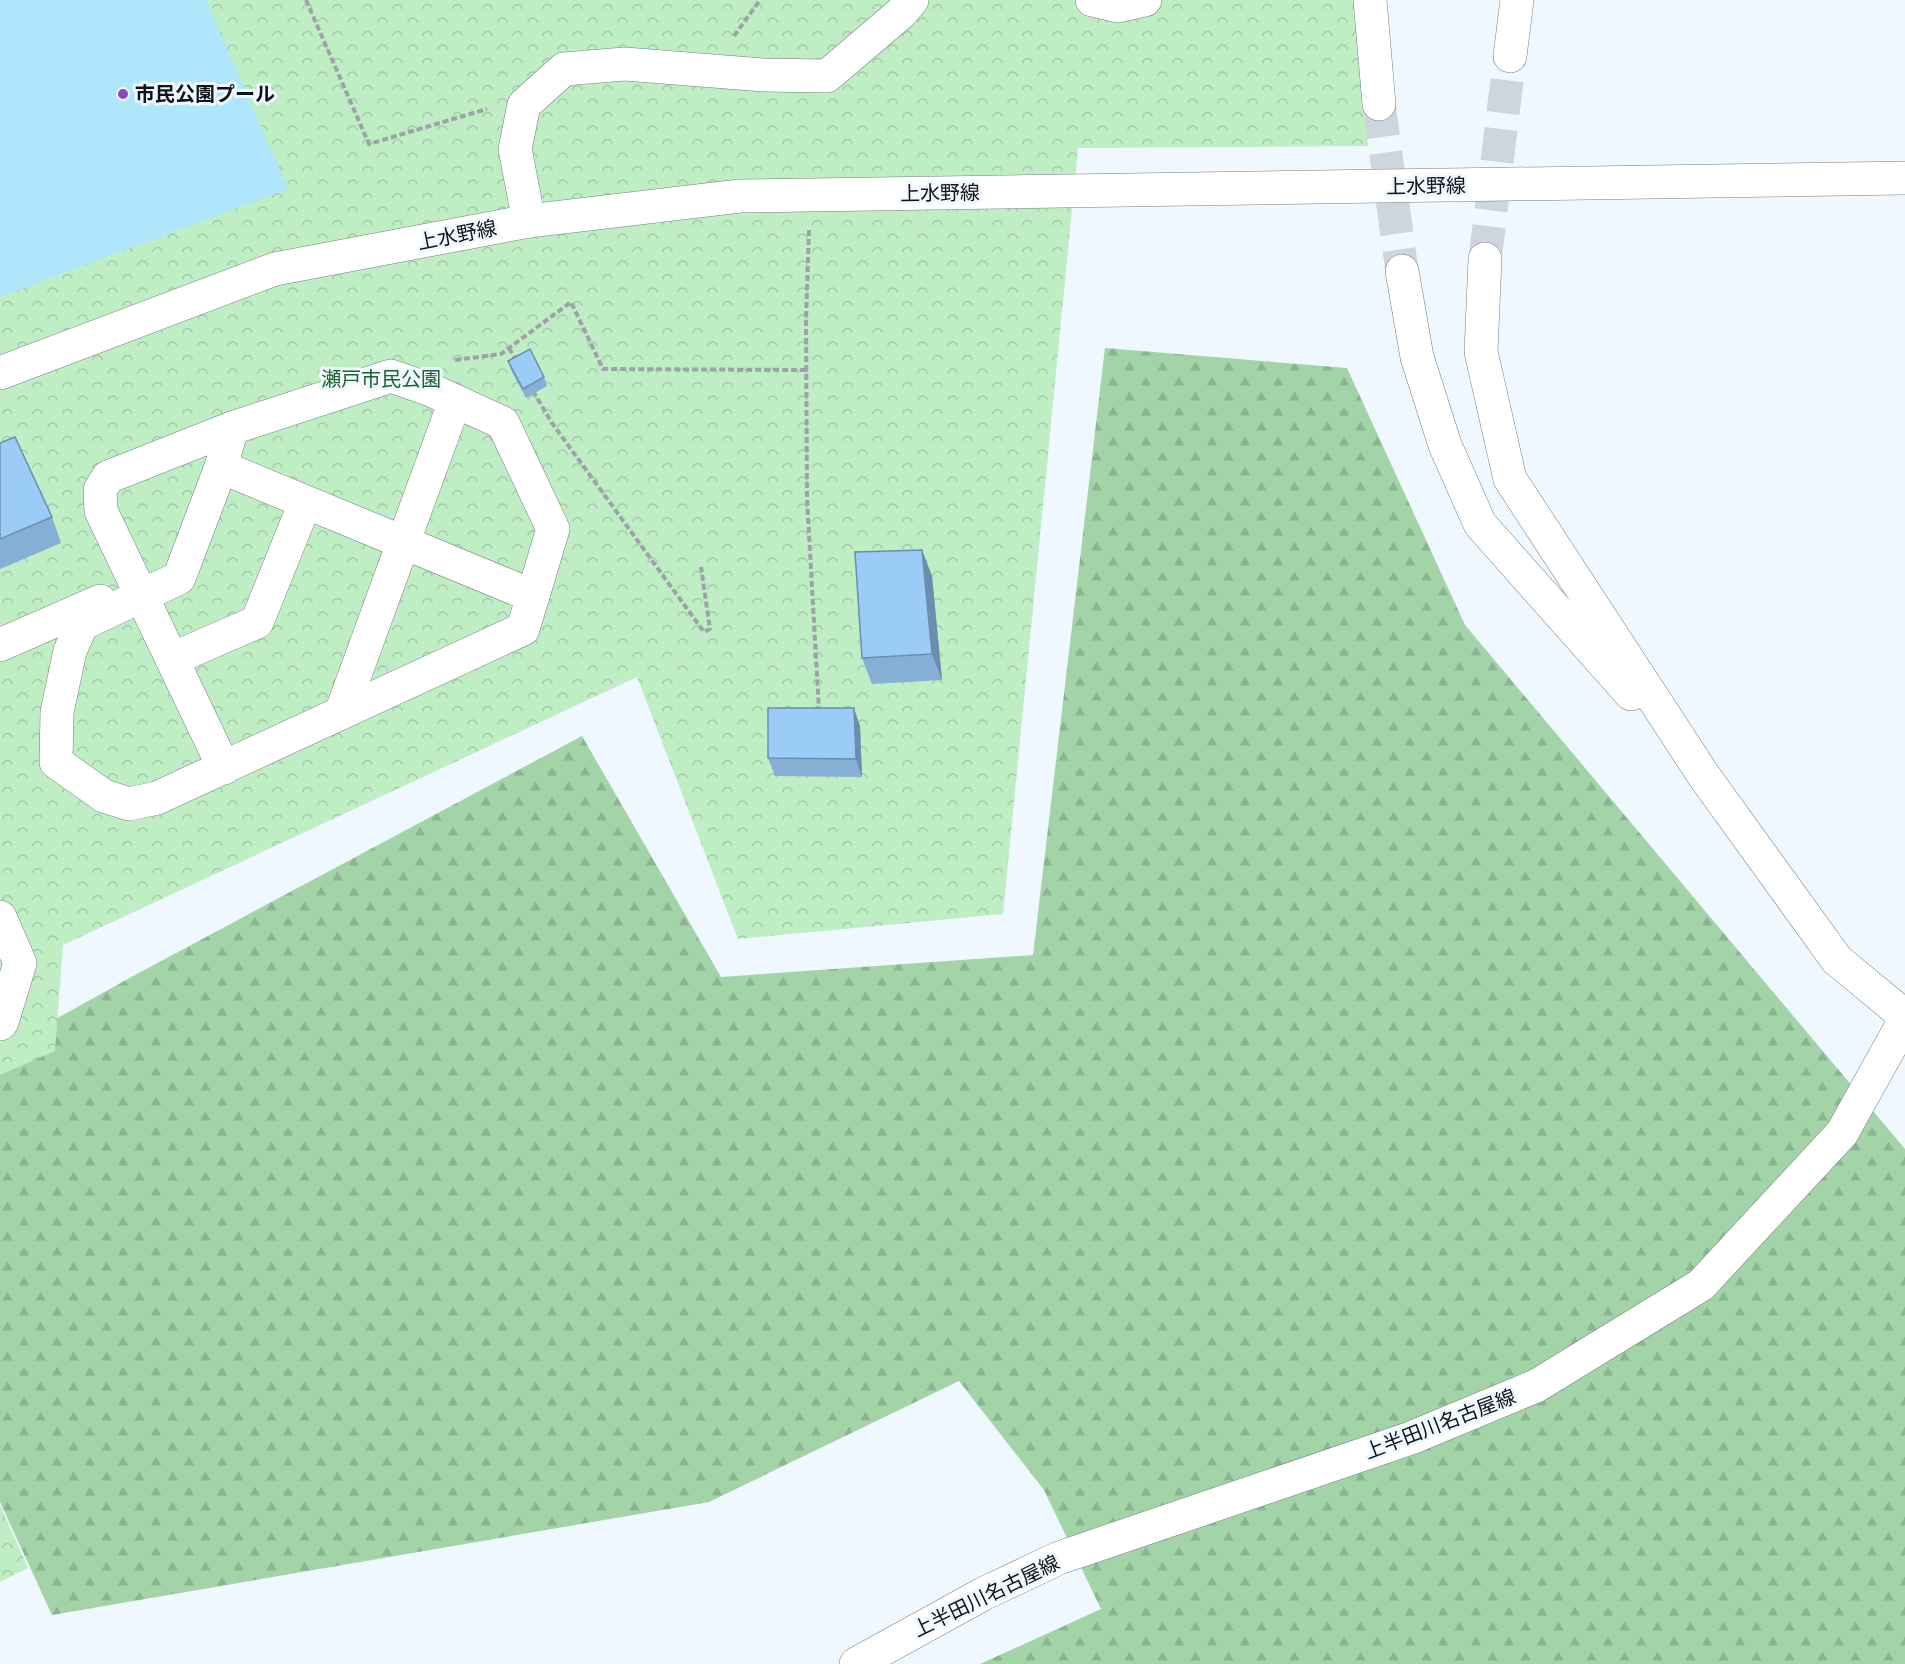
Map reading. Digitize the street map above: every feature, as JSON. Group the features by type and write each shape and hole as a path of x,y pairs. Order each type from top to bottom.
{"street":[{"path":"529,221 515,149 525,105 564,69 625,64 764,75 827,76 901,13 912,0"},
{"path":"1092,0 1118,6 1145,0"},
{"path":"1370,0 1379,104"},
{"path":"1510,56 1517,0"},
{"name":"上水野線","path":"0,373 275,269 529,221 740,196 1905,178"},
{"path":"1485,259 1481,352 1510,479 1704,776 1837,960 1905,1018"},
{"path":"1402,271 1417,357 1445,445 1480,524 1704,776"},
{"path":"139,590 82,624 70,651 57,712 56,762 104,796 129,804 157,798 224,768 523,629 553,530 503,423 391,376 232,428 108,477 100,490 101,511 139,590 224,768"},
{"path":"342,712 405,542 443,396"},
{"path":"0,645 139,590 179,578 232,428"},
{"path":"220,467 533,596"},
{"path":"172,659 257,622 305,503"},
{"path":"0,917 20,963 0,1024"},
{"name":"上半田川名古屋線","path":"856,1664 983,1594 1059,1558 1411,1438 1536,1386 1565,1369 1701,1285 1787,1195 1842,1133 1905,1018"}],"path":[{"path":"306,0 369,144 489,108 521,123"},
{"path":"810,195 806,320 807,498 819,715"},
{"path":"443,396 445,361 501,354 571,302 603,369 807,370"},
{"path":"509,348 520,367"},
{"path":"531,386 552,423 704,632 710,629 701,567"}],"green space":[{"name":"瀬戸市民公園","path":"0,0 1354,0 1368,146 1078,148 1003,914 738,939 637,677 63,945 55,1051 0,1075"},
{"path":"1105,348 1347,368 1465,625 1905,1149 1905,1664 980,1664 1101,1609 1044,1490 959,1381 709,1502 52,1615 0,1502 0,1050 135,975 582,736 721,977 1033,955"},
{"path":"0,1505 28,1568 0,1582"}],"water":[{"name":"市民公園プール","path":"0,0 206,0 288,189 0,297"}],"building":[{"path":"530,349 544,377 523,389 508,361"},
{"path":"15,437 52,517 0,539 0,443"},
{"path":"922,550 932,654 862,658 855,552"},
{"path":"768,708 854,708 856,759 768,758"}],"tunnel":[{"path":"1485,259 1510,56"},
{"path":"1379,104 1402,271"}],"place":[{"name":"市民公園プール","path":"123,94"}]}
